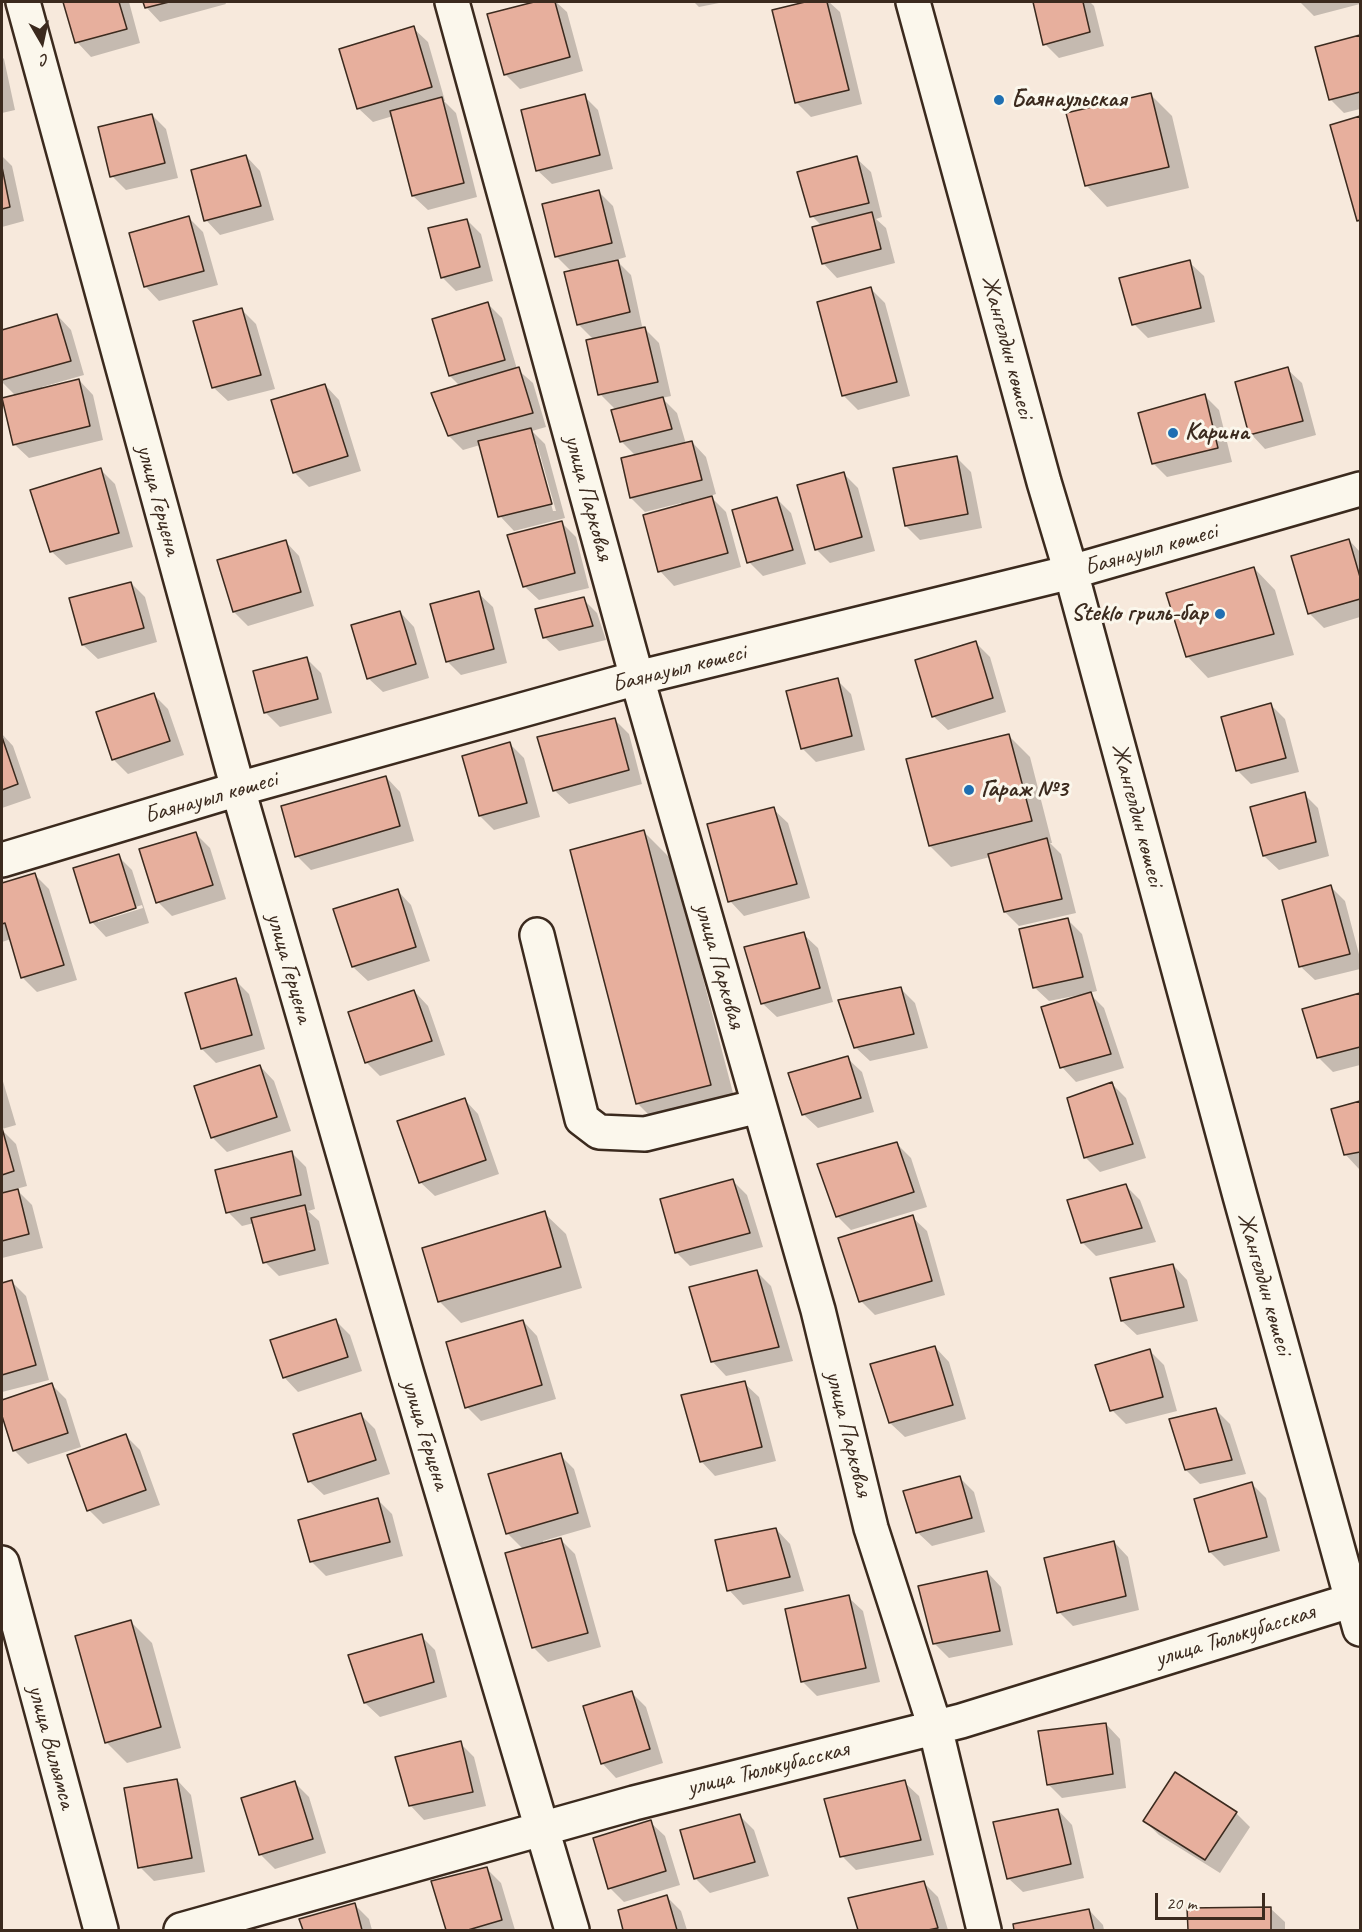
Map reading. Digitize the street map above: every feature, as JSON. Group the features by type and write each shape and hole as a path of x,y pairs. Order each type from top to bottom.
{"street":[{"name":"улица Герцена","path":"22,2 238,789 407,1374 572,1930"},
{"name":"улица Парковая","path":"452,2 637,678 818,1310 871,1528 935,1727 984,1930"},
{"name":"Жангелдин көшесі","path":"913,2 1044,482 1071,572 1243,1208 1357,1614"},
{"name":"Баянауыл көшесі","path":"2,860 238,789 637,678 1071,572 1360,489"},
{"path":"537,935 582,1119 599,1132 645,1134 759,1106"},
{"name":"улица Вильямса","path":"2,1563 101,1930"},
{"name":"улица Тюлькубасская","path":"181,1930 634,1803 961,1721 1357,1614"}],"building":[{"path":"63,2 119,2 127,29 75,43"},
{"path":"143,2 169,2 145,8"},
{"path":"534,2 555,2 570,57 504,75 487,14"},
{"path":"805,2 827,2 849,90 795,103 772,10"},
{"path":"1033,2 1083,2 1090,32 1043,45"},
{"path":"414,26 432,87 357,109 339,49"},
{"path":"1360,35 1360,92 1329,100 1315,47"},
{"path":"1151,93 1169,167 1085,186 1066,113"},
{"path":"585,94 600,155 536,171 521,110"},
{"path":"442,97 464,183 412,196 390,111"},
{"path":"152,114 165,163 110,177 98,127"},
{"path":"1360,116 1360,220 1357,221 1330,125"},
{"path":"246,155 261,206 204,221 191,170"},
{"path":"857,156 869,203 810,217 797,172"},
{"path":"2,167 10,207 2,209"},
{"path":"599,190 612,243 555,257 542,204"},
{"path":"872,212 881,249 822,264 812,227"},
{"path":"189,216 204,271 144,287 129,233"},
{"path":"467,219 480,267 441,278 428,228"},
{"path":"618,260 630,312 577,325 564,272"},
{"path":"1190,260 1201,308 1132,325 1119,278"},
{"path":"871,287 897,382 842,396 817,302"},
{"path":"488,302 505,360 449,376 432,319"},
{"path":"242,308 261,375 212,388 193,321"},
{"path":"57,314 71,361 2,380 2,330"},
{"path":"645,327 658,382 598,395 586,340"},
{"path":"519,367 533,413 448,436 431,393"},
{"path":"1288,367 1303,421 1249,435 1235,382"},
{"path":"79,379 90,426 13,445 2,398"},
{"path":"325,384 348,456 293,473 271,400"},
{"path":"1205,394 1218,448 1152,464 1138,413"},
{"path":"663,397 672,429 620,442 611,410"},
{"path":"531,428 552,504 498,517 478,441"},
{"path":"692,441 702,480 630,498 621,458"},
{"path":"957,456 968,514 905,526 893,468"},
{"path":"101,468 119,533 50,552 30,490"},
{"path":"844,472 862,537 815,550 797,485"},
{"path":"712,496 728,553 658,572 643,515"},
{"path":"777,497 793,550 747,563 732,510"},
{"path":"562,521 575,573 523,587 507,535"},
{"path":"1349,539 1360,577 1360,599 1308,614 1291,556"},
{"path":"286,540 301,592 233,612 217,560"},
{"name":"Steklo гриль-бар","path":"1254,567 1274,634 1186,657 1166,593"},
{"path":"131,582 144,628 82,645 69,598"},
{"path":"479,591 494,649 446,662 430,604"},
{"path":"584,597 593,626 543,638 535,609"},
{"path":"400,611 416,664 367,679 351,625"},
{"path":"976,641 993,698 932,717 915,660"},
{"path":"307,657 318,699 264,713 253,671"},
{"path":"838,678 852,736 801,749 786,691"},
{"path":"154,693 170,741 112,760 96,712"},
{"path":"1271,703 1286,758 1236,771 1221,717"},
{"path":"615,718 629,770 553,791 537,737"},
{"name":"Гараж №3","path":"1009,734 1032,821 929,846 906,759"},
{"path":"2,737 18,784 2,790"},
{"path":"510,742 527,803 479,816 462,756"},
{"path":"386,776 400,826 295,857 281,806"},
{"path":"1305,792 1316,842 1263,856 1250,807"},
{"path":"774,807 797,884 728,902 707,824"},
{"path":"644,830 711,1085 636,1104 570,850"},
{"path":"196,832 213,885 156,903 139,849"},
{"path":"1047,838 1062,899 1004,912 988,854"},
{"path":"119,854 136,908 90,923 73,868"},
{"path":"35,873 64,965 21,978 5,923 2,924 2,883"},
{"path":"1331,885 1350,954 1299,967 1282,900"},
{"path":"398,889 416,947 352,967 333,909"},
{"path":"1068,918 1083,977 1033,988 1019,929"},
{"path":"804,932 820,988 761,1004 744,947"},
{"path":"236,978 252,1035 201,1049 185,993"},
{"path":"901,987 914,1034 854,1048 838,1000"},
{"path":"414,990 432,1041 365,1063 348,1012"},
{"path":"1091,992 1111,1054 1060,1068 1041,1007"},
{"path":"1360,993 1360,1047 1317,1058 1302,1009"},
{"path":"848,1056 861,1098 802,1115 788,1073"},
{"path":"260,1065 277,1117 211,1138 194,1086"},
{"path":"1112,1082 1133,1144 1084,1158 1067,1098"},
{"path":"465,1098 486,1160 419,1183 397,1121"},
{"path":"1360,1101 1360,1152 1344,1155 1331,1109"},
{"path":"2,1128 14,1171 2,1175"},
{"path":"897,1142 914,1192 836,1217 817,1164"},
{"path":"292,1151 301,1195 226,1213 215,1170"},
{"path":"733,1179 750,1233 675,1253 660,1199"},
{"path":"1126,1184 1142,1228 1081,1243 1067,1200"},
{"path":"18,1189 29,1234 2,1241 2,1193"},
{"path":"305,1205 315,1250 263,1263 251,1218"},
{"path":"545,1211 561,1267 438,1302 422,1248"},
{"path":"913,1215 932,1281 859,1302 838,1238"},
{"path":"1173,1264 1184,1307 1121,1321 1110,1278"},
{"path":"757,1270 779,1347 711,1362 689,1287"},
{"path":"12,1280 36,1365 2,1375 2,1283"},
{"path":"336,1319 348,1357 283,1378 270,1340"},
{"path":"523,1320 542,1385 465,1408 446,1342"},
{"path":"935,1346 953,1405 889,1423 870,1364"},
{"path":"1150,1349 1163,1397 1110,1411 1095,1365"},
{"path":"745,1381 762,1447 700,1462 681,1395"},
{"path":"52,1383 68,1433 13,1451 2,1416 2,1400"},
{"path":"1216,1408 1232,1460 1185,1470 1169,1419"},
{"path":"361,1413 376,1460 308,1482 293,1434"},
{"path":"126,1434 146,1490 87,1511 67,1455"},
{"path":"561,1453 578,1513 506,1534 488,1474"},
{"path":"960,1476 972,1518 916,1533 903,1491"},
{"path":"1252,1482 1267,1537 1209,1552 1194,1499"},
{"path":"378,1498 390,1542 310,1562 298,1520"},
{"path":"776,1528 790,1577 727,1591 715,1540"},
{"path":"561,1538 588,1633 532,1648 505,1553"},
{"path":"1114,1541 1126,1596 1057,1613 1044,1558"},
{"path":"987,1571 1000,1631 933,1644 918,1586"},
{"path":"849,1595 866,1668 801,1682 785,1609"},
{"path":"131,1620 161,1727 105,1743 75,1636"},
{"path":"422,1634 434,1682 364,1703 348,1655"},
{"path":"632,1691 650,1749 601,1764 583,1706"},
{"path":"1106,1723 1113,1774 1047,1785 1038,1731"},
{"path":"461,1741 473,1792 409,1806 395,1757"},
{"path":"1175,1772 1237,1812 1205,1860 1143,1821"},
{"path":"177,1779 192,1858 138,1868 124,1788"},
{"path":"905,1780 921,1840 840,1857 824,1799"},
{"path":"295,1781 313,1839 259,1855 241,1798"},
{"path":"1058,1809 1071,1864 1007,1879 993,1822"},
{"path":"740,1814 755,1862 694,1879 680,1830"},
{"path":"651,1820 666,1871 608,1889 593,1838"},
{"path":"487,1867 502,1920 468,1930 446,1930 431,1881"},
{"path":"924,1881 938,1928 858,1930 848,1898"},
{"path":"667,1895 677,1930 623,1930 618,1910"},
{"path":"355,1903 362,1930 303,1930 299,1919"},
{"path":"1271,1907 1271,1930 1188,1930 1187,1908"},
{"path":"1089,1909 1094,1930 1014,1930 1013,1924"}],"place":[{"name":"Баянаульская","path":"999,100"},
{"name":"Карина","path":"1173,433"},
{"name":"Steklo гриль-бар","path":"1220,614"},
{"name":"Гараж №3","path":"969,790"}]}
